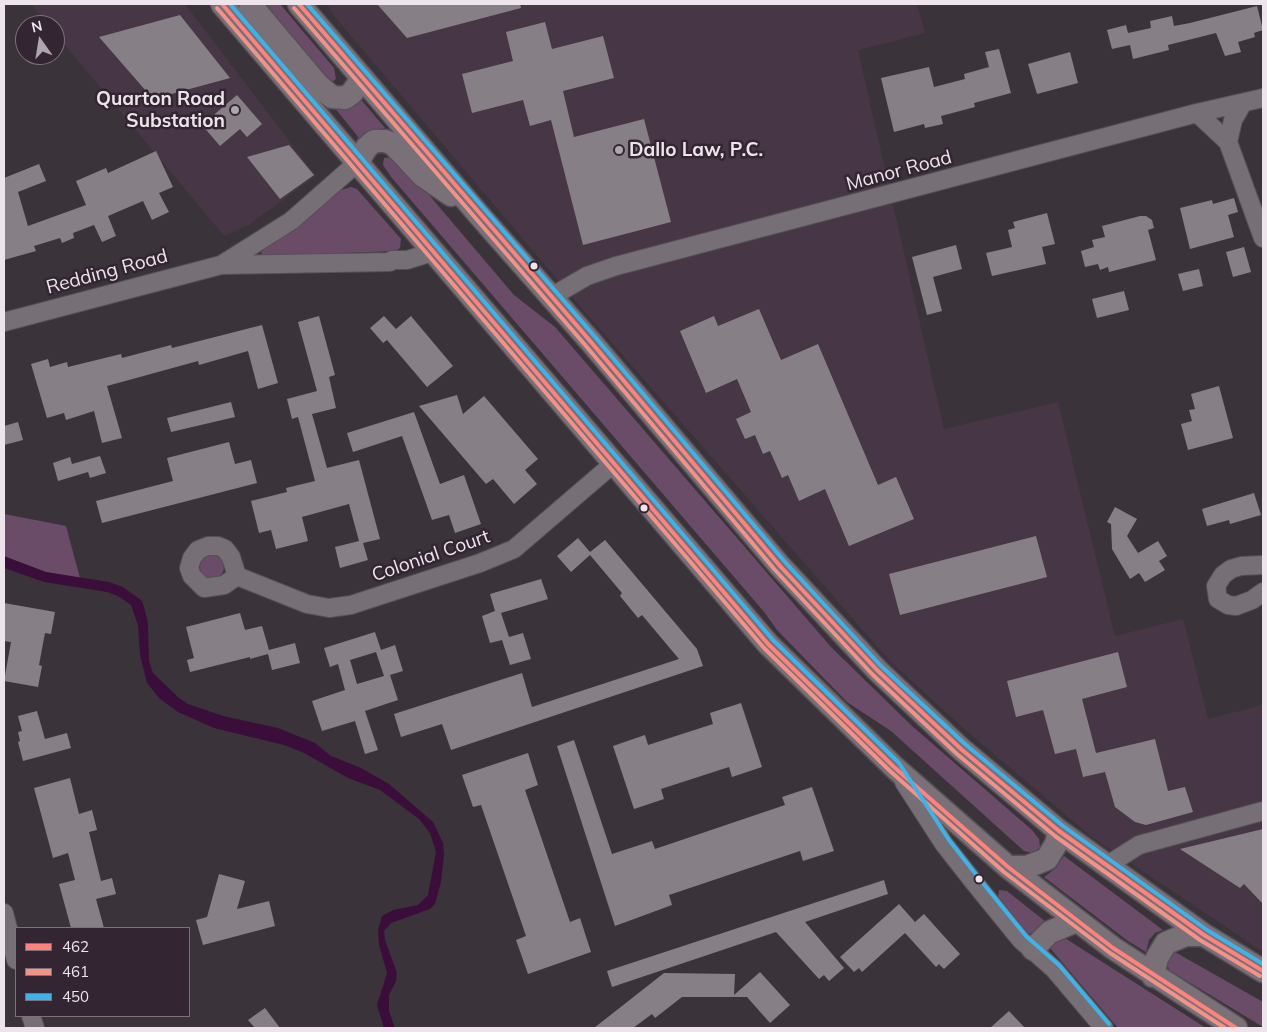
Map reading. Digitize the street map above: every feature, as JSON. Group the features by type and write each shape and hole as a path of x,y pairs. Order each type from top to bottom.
{"main road":[{"path":"222,4 768,644 894,767 1008,867 1076,921 1153,976 1236,1028"},
{"path":"250,4 319,86 332,98 345,98 352,93 362,78"},
{"path":"299,4 780,566 876,670 961,749 1059,831 1204,935 1263,971"},
{"path":"357,164 367,147 374,141 385,141 393,144 424,176 480,216"},
{"path":"1008,867 1027,867 1047,859 1056,844 1059,831"},
{"path":"1032,949 1050,932 1076,921"},
{"path":"1153,976 1157,958 1166,943 1186,935 1204,935"}],"street":[{"name":"Manor Road","path":"551,297 587,276 616,266 1197,113 1263,98"},
{"path":"1228,142 1233,120 1243,103"},
{"path":"1197,113 1228,142 1263,238"},
{"name":"Redding Road","path":"221,265 291,222 357,164"},
{"name":"Redding Road","path":"4,322 221,265 390,262 392,260 406,260 433,252"},
{"name":"Colonial Court","path":"237,576 307,604 330,608 351,605 480,564 514,549 613,464"},
{"path":"1263,565 1240,566 1231,569 1223,575 1216,586 1218,599 1228,605 1236,606 1252,600 1263,592"},
{"path":"894,767 950,851 1021,940 1054,969 1104,1028"},
{"path":"1106,866 1139,844 1263,811"},
{"path":"4,914 15,956"}],"shaded area":[{"path":"31,4 185,4 316,176 250,224 224,236 65,45 65,15 40,15"},
{"path":"257,4 280,4 334,68 336,79 331,83"},
{"path":"327,4 917,4 925,33 858,50 944,429 1058,402 1115,636 1183,619 1208,719 1263,705 1263,952 1092,837 962,727 889,660 585,312 334,16"},
{"path":"358,96 385,128 371,132 363,143 334,107"},
{"path":"393,157 407,169 514,295 555,327 831,647 912,726 1032,830 1039,839 1040,847 1033,853 1024,851 891,731 847,702 777,630 765,613 392,178 383,165 384,158"},
{"path":"351,187 357,189 401,239 400,248 396,251 267,256 261,254 262,250 294,230 341,190"},
{"path":"4,514 66,526 80,578 44,572 4,561"},
{"path":"212,555 221,558 224,567 221,576 212,579 203,576 200,567 203,558"},
{"path":"4,556 46,572 109,582 123,587 142,601 148,623 149,661 153,673 179,698 188,704 223,716 278,728 315,743 331,756 361,768 389,784 433,822 443,843 444,855 441,882 435,904 430,909 391,923 384,931 385,940 397,973 396,981 389,995 389,1011 395,1028 384,1028 377,1005 387,973 379,945 378,930 382,916 393,910 418,905 428,895 436,852 430,833 419,819 380,790 348,778 304,753 284,745 214,728 178,712 160,699 147,683 140,655 138,625 131,605 118,596 107,592 44,582 4,568"},
{"path":"1064,856 1163,930 1155,933 1149,940 1146,952 1128,941 1044,877 1056,868"},
{"path":"999,890 1007,891 1046,922 1035,933 1027,934 998,899"},
{"path":"1060,935 1206,1028 1118,1028 1050,948 1052,940"},
{"path":"1175,952 1263,1002 1263,1027 1169,970 1166,958"}],"building":[{"path":"377,4 520,4 521,8 407,38"},
{"path":"1257,6 1263,30 1254,33 1255,37 1238,42 1241,52 1225,56 1216,33 1168,45 1169,50 1133,59 1130,45 1112,49 1107,30 1126,25 1128,33 1151,28 1150,21 1172,16 1174,26"},
{"path":"180,15 230,78 153,99 99,37"},
{"path":"545,22 552,49 603,36 614,78 563,91 574,137 644,119 671,222 583,245 551,120 530,126 523,100 472,113 462,74 513,61 506,32"},
{"path":"999,49 1011,93 974,103 975,107 941,116 943,124 925,128 924,124 894,132 881,78 929,67 934,87 965,79 964,74 989,67 985,52"},
{"path":"1070,52 1078,83 1037,94 1028,64"},
{"name":"Quarton Road Substation","path":"237,95 262,124 247,137 240,129 220,146 202,125"},
{"path":"289,145 314,175 280,199 247,157"},
{"path":"156,151 173,187 159,193 169,212 152,220 143,201 108,216 116,236 102,242 94,225 73,233 74,238 62,243 60,238 34,246 36,251 4,260 4,178 39,164 46,181 18,192 28,226 86,205 76,181 106,168 108,173"},
{"path":"1234,198 1238,212 1228,215 1234,237 1190,249 1180,208 1212,200 1213,204"},
{"path":"1047,213 1055,244 1042,247 1046,264 992,276 986,253 1012,247 1008,230 1015,228 1013,222"},
{"path":"1146,216 1152,220 1154,228 1148,230 1156,260 1109,272 1108,267 1100,270 1098,264 1085,267 1081,251 1094,247 1092,240 1105,237 1102,226"},
{"path":"956,245 962,269 933,277 942,311 927,315 912,257"},
{"path":"1244,247 1251,272 1233,277 1226,252"},
{"path":"1199,269 1203,286 1183,291 1178,274"},
{"path":"1124,291 1129,310 1097,318 1092,299"},
{"path":"759,309 781,360 818,344 878,485 896,477 914,519 849,546 825,489 799,501 788,475 782,478 770,451 763,454 755,435 745,439 736,419 751,412 737,379 706,393 680,331 714,316 718,326"},
{"path":"319,316 335,375 329,377 336,408 312,414 327,468 359,460 380,539 363,543 368,560 340,568 335,547 359,541 349,504 302,517 308,541 276,549 271,530 259,533 251,501 287,492 286,488 315,481 298,417 292,419 287,399 317,391 298,322"},
{"path":"384,316 396,329 411,316 453,366 427,387 387,340 383,343 370,328"},
{"path":"262,325 278,383 258,389 248,351 199,365 198,361 107,386 122,438 102,443 94,411 66,420 64,413 47,418 31,364 48,359 50,367 67,362 68,367 121,354 122,358 171,345 172,348"},
{"path":"1219,386 1233,438 1188,450 1181,424 1192,421 1189,410 1195,409 1191,394"},
{"path":"457,395 463,414 484,396 538,459 525,470 537,484 514,504 493,479 486,484 419,406"},
{"path":"231,402 235,417 171,432 167,418"},
{"path":"414,412 440,484 464,475 481,524 455,533 449,515 432,520 402,436 353,452 347,433"},
{"path":"18,422 23,440 4,445 4,426"},
{"path":"229,442 235,464 251,460 257,483 102,523 96,501 173,481 167,458"},
{"path":"100,456 106,473 90,478 88,472 58,481 53,463 70,457 72,464"},
{"path":"1254,493 1261,515 1230,524 1229,520 1207,526 1202,509"},
{"path":"1115,507 1137,519 1127,536 1138,553 1158,541 1167,556 1159,561 1165,570 1145,582 1139,573 1130,579 1112,549 1111,524 1107,522"},
{"path":"1036,536 1047,577 900,615 889,574"},
{"path":"578,538 590,552 605,540 697,649 703,666 451,750 442,724 401,737 394,714 522,673 532,707 679,659 642,615 638,618 620,596 622,593 590,555 571,572 557,556"},
{"path":"541,579 548,599 501,613 509,637 523,633 531,659 510,665 502,640 490,643 482,616 495,611 490,594"},
{"path":"4,603 55,612 51,634 45,633 39,665 42,666 38,687 4,681 11,642 4,641"},
{"path":"240,613 245,630 262,626 269,650 295,643 300,663 272,670 268,654 190,672 187,660 194,658 186,627"},
{"path":"375,632 381,650 395,645 403,671 390,675 398,700 365,711 378,750 365,754 355,721 322,731 312,701 345,690 338,664 330,667 324,648","holes":["376,652 384,676 357,684 350,660"]},
{"path":"1118,652 1127,687 1082,699 1096,753 1155,739 1168,791 1185,787 1193,812 1146,825 1135,822 1115,807 1105,772 1083,777 1076,749 1055,754 1043,710 1016,717 1007,681"},
{"path":"741,703 762,767 732,777 729,767 661,789 664,799 634,809 613,746 645,735 648,745 713,724 710,713"},
{"path":"37,711 45,739 67,733 71,748 23,761 18,742 20,741 18,732 22,731 18,716"},
{"path":"574,740 612,854 652,841 655,849 785,805 782,797 812,787 834,851 803,861 800,851 669,895 672,905 615,926 557,746"},
{"path":"528,753 538,785 525,790 570,922 580,918 591,952 528,974 516,940 526,936 481,805 473,807 462,775"},
{"path":"70,778 79,814 92,810 97,830 89,832 101,881 112,878 116,894 96,899 104,927 71,927 59,884 75,880 68,853 53,858 34,788"},
{"path":"1263,829 1263,904 1244,884 1240,888 1180,849"},
{"path":"219,874 245,881 237,909 269,901 275,926 203,945 196,920 207,917"},
{"path":"884,880 888,894 805,922 844,968 829,981 824,975 819,979 776,932 612,987 607,971"},
{"path":"899,904 915,922 924,914 960,954 944,969 939,964 936,967 905,933 862,972 859,968 854,972 840,957"},
{"path":"760,972 790,1005 770,1023 747,997 682,997 655,1018 652,1014 633,1028 594,1028 664,973 735,974 734,995"},
{"path":"265,1008 280,1028 255,1028 248,1020"},
{"path":"1009,1011 1025,1028 990,1028"}],"transit line":[{"name":"462","path":"222,4 768,644 894,767 1008,867 1113,948 1236,1028"},
{"name":"450","path":"230,4 773,640 899,763 949,840 978,877 1026,936 1059,965 1109,1024"},
{"name":"462","path":"299,4 591,342 780,566 877,670 961,749 1059,831 1204,935 1263,971"},
{"name":"450","path":"307,4 596,338 785,562 881,666 965,744 1063,826 1207,930 1263,964"},
{"name":"461","path":"217,8 764,648 890,771 1004,872 1110,953 1225,1028"},
{"name":"461","path":"294,8 586,346 775,570 873,675 957,754 1055,836 1200,940 1260,976"}],"place":[{"name":"Quarton Road Substation","path":"235,110"},
{"name":"Dallo Law, P.C.","path":"619,150"}]}
